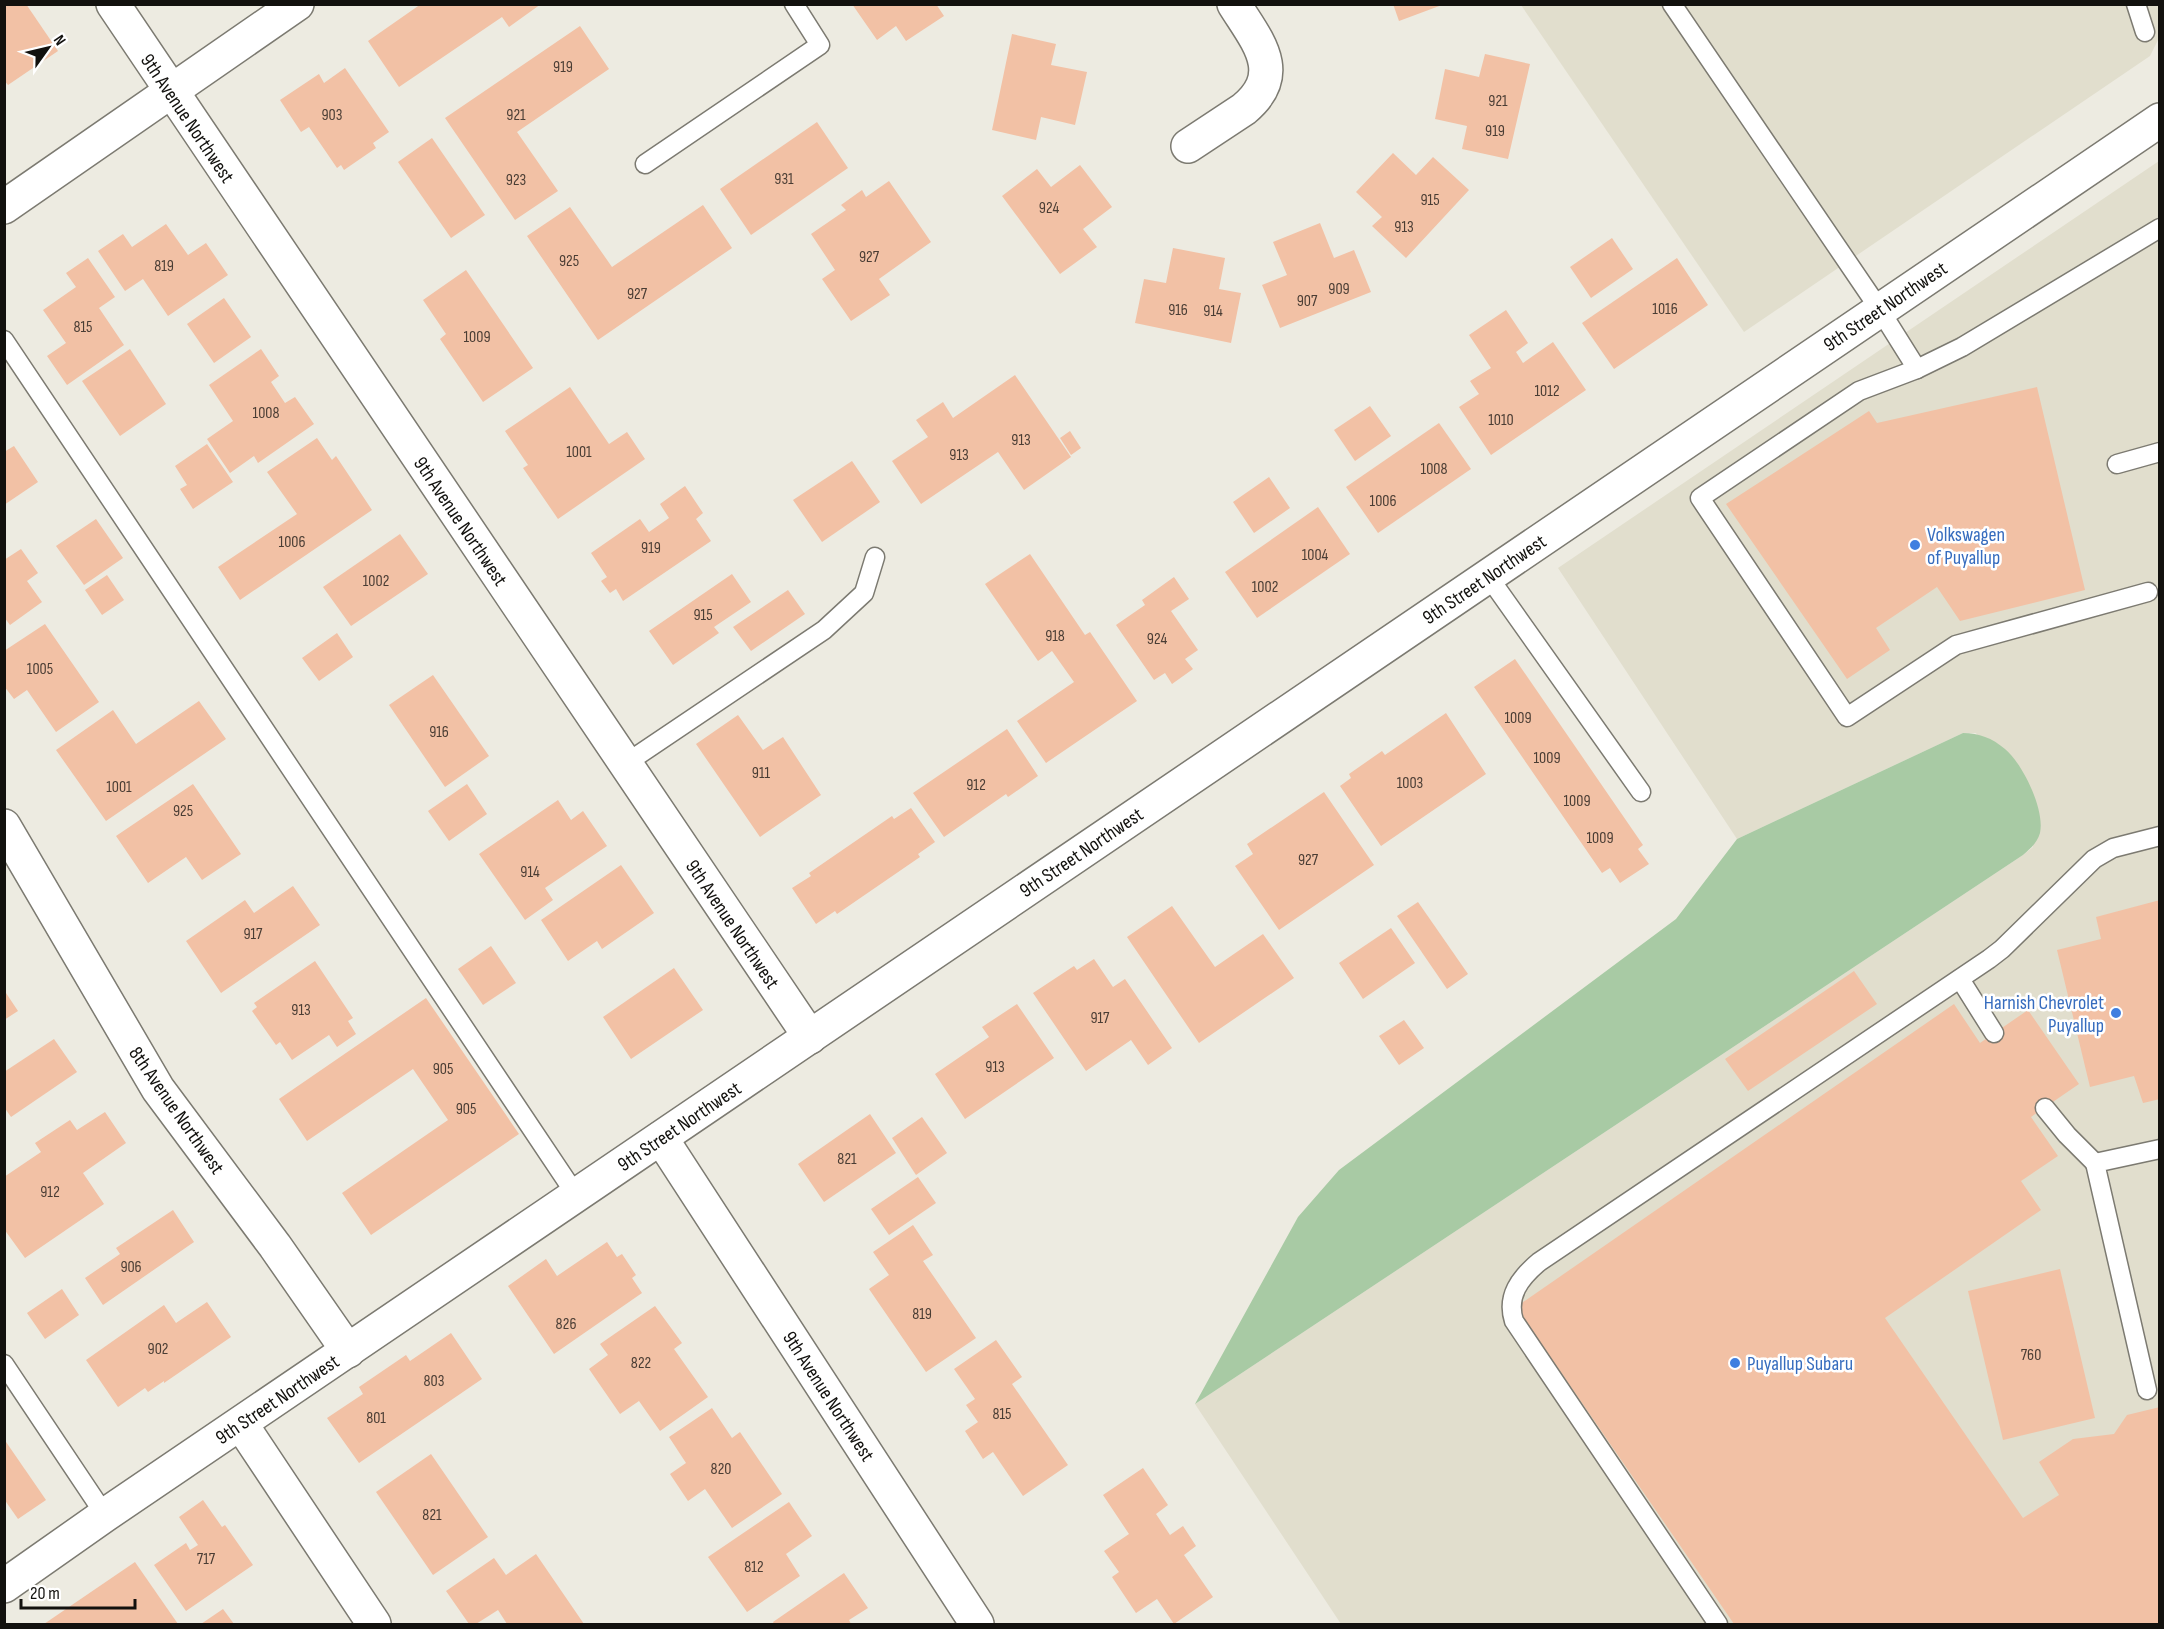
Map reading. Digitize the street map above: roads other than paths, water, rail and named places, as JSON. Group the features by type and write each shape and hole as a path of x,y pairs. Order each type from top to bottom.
{"street":[{"name":"9th Avenue Northwest","path":"113,4 810,1037"},
{"path":"4,207 297,4"},
{"path":"1188,146 1253,102 1264,86 1266,75 1264,56 1234,4"},
{"name":"9th Street Northwest","path":"4,1586 105,1515 2160,120"},
{"name":"8th Avenue Northwest","path":"4,826 158,1089 275,1246 348,1351"},
{"name":"9th Avenue Northwest","path":"661,1138 977,1624"},
{"path":"241,1424 374,1624"}],"lane":[{"path":"645,164 820,45 795,4"},
{"path":"1672,4 1880,310 1917,369"},
{"path":"2136,4 2145,32"},
{"path":"2148,592 1956,645 1847,717 1700,498 1859,390 1917,369 1962,347 2160,228"},
{"path":"4,340 576,1195"},
{"path":"2117,464 2160,452"},
{"path":"625,764 824,630 864,593 875,557"},
{"path":"1488,576 1641,792"},
{"path":"1718,1624 1514,1321 1510,1308 1514,1291 1527,1272 1539,1263 2002,949 2094,859 2113,848 2160,836"},
{"path":"1960,979 1994,1033"},
{"path":"2045,1108 2082,1151 2096,1163 2147,1390"},
{"path":"2096,1163 2160,1149"},
{"path":"4,1364 105,1515"}],"place":[{"name":"Volkswagen of Puyallup","path":"1915,545"},
{"name":"Harnish Chevrolet Puyallup","path":"2116,1013"},
{"name":"Puyallup Subaru","path":"1735,1363"}]}
